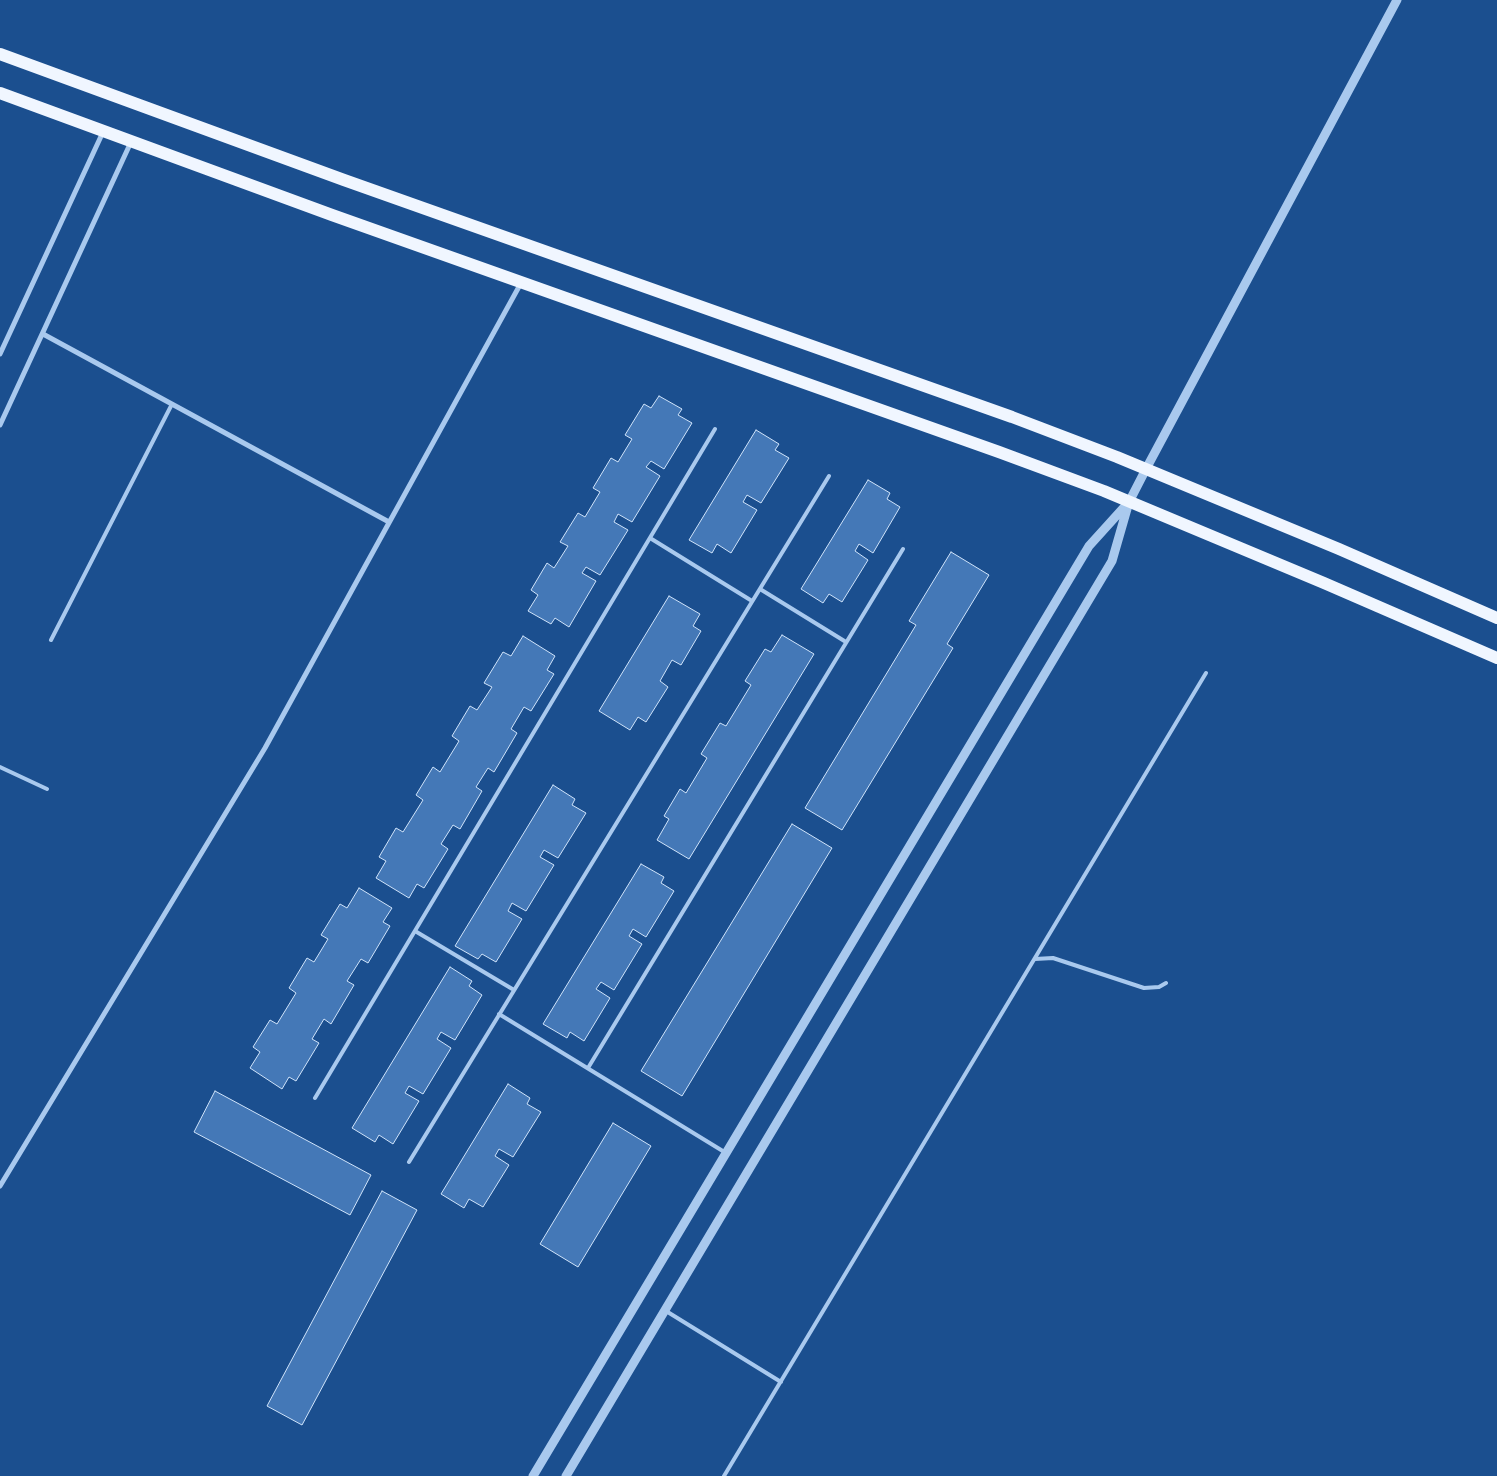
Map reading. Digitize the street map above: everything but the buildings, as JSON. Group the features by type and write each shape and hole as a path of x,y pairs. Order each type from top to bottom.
{"main road":[{"path":"0,54 344,180 1012,418 1146,469 1339,549 1497,618"},
{"path":"0,93 521,282 999,452 1129,502 1324,583 1497,658"}],"street":[{"path":"566,1476 1112,561 1129,502 1397,0"},
{"path":"0,354 103,131"},
{"path":"0,425 132,141"},
{"path":"0,1186 266,748 521,282"},
{"path":"43,334 390,522"},
{"path":"533,1476 1089,546 1129,502"}],"lane":[{"path":"51,640 172,404"},
{"path":"315,1098 715,429"},
{"path":"409,1162 829,476"},
{"path":"650,538 752,601"},
{"path":"588,1068 903,549"},
{"path":"760,589 846,642"},
{"path":"724,1476 1206,673"},
{"path":"0,767 47,789"},
{"path":"415,931 514,990"},
{"path":"1034,959 1053,958 1144,988 1158,987 1166,983"},
{"path":"499,1014 726,1153"},
{"path":"665,1310 781,1382"}]}
